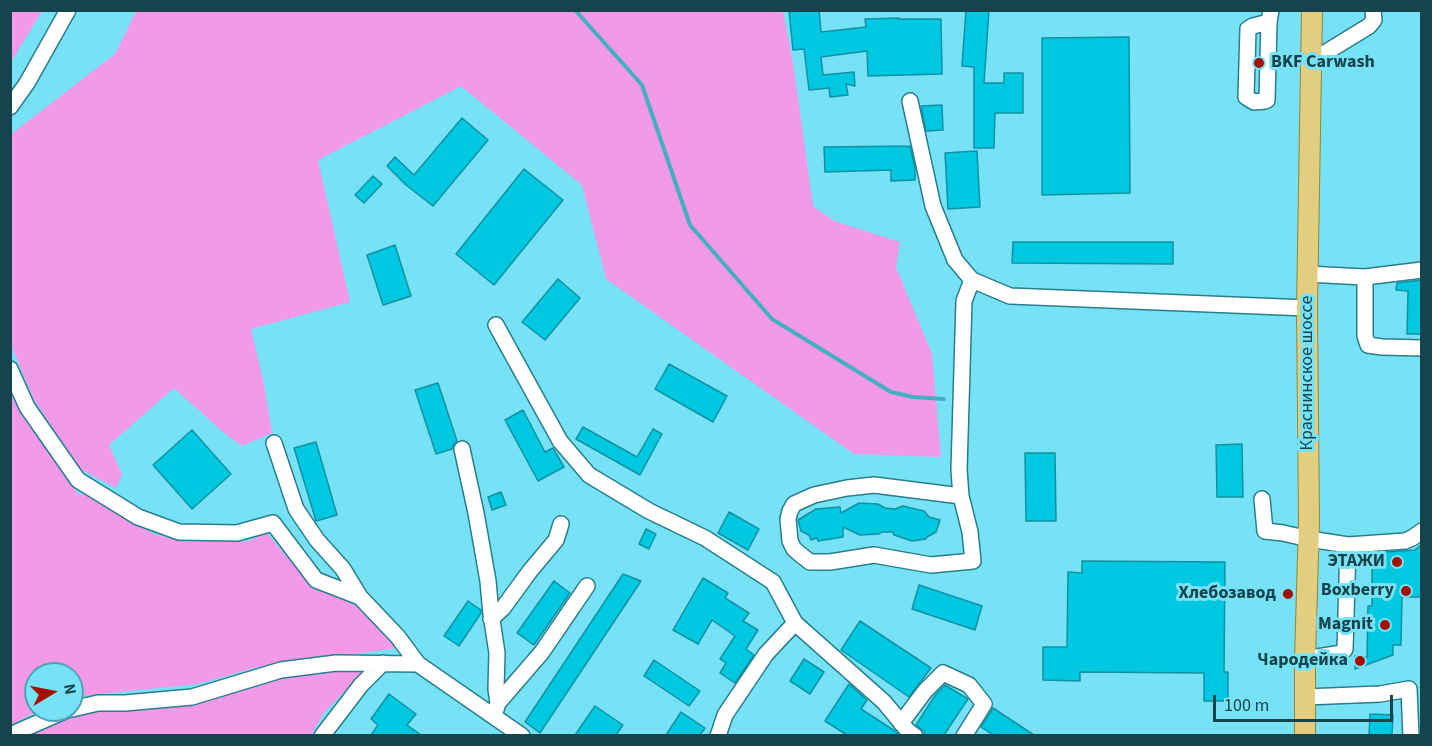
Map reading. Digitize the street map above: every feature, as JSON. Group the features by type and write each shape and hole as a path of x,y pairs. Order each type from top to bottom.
{"main road":[{"name":"Краснинское шоссе","path":"1305,735 1309,539 1307,274 1312,10"}],"street":[{"path":"10,107 27,83 68,10"},
{"path":"1312,61 1369,26 1374,20 1373,10"},
{"path":"1270,16 1267,100 1254,102 1246,97 1248,28 1270,16"},
{"path":"910,101 933,206 955,260 972,280 1010,296 1307,308"},
{"path":"1307,274 1365,277 1422,270"},
{"path":"1365,277 1365,336 1368,345 1422,348"},
{"path":"961,496 873,485 814,495 794,504 790,511 788,519 790,541 794,549 810,562 830,562 874,555 932,565 973,561 970,532 961,496 959,470 964,301 972,280"},
{"path":"496,325 560,441 589,475 649,511 705,538 773,582 795,623 884,702 908,731 915,735"},
{"path":"10,369 27,407 78,480 138,517 178,532 237,533 273,523 316,580 360,597"},
{"path":"274,443 296,509 317,540 343,568 360,597 398,637 418,664 496,710 522,735"},
{"path":"462,449 486,570 497,653 496,710"},
{"path":"1262,499 1265,531 1348,545 1405,541 1422,531"},
{"path":"491,619 503,608 556,540 561,525"},
{"path":"1305,659 1342,653 1345,649 1348,545"},
{"path":"496,710 542,652 587,586"},
{"path":"718,735 725,715 766,654 795,623"},
{"path":"84,707 192,697 281,670 336,663 418,664"},
{"path":"322,735 361,685 383,663"},
{"path":"902,723 943,673 969,685 984,704 964,735"},
{"path":"1305,697 1380,694 1415,686 1411,735"},
{"path":"10,735 40,722"}],"shaded area":[{"path":"10,11 42,11 11,62"},
{"path":"136,11 783,11 793,62 813,206 834,221 900,242 896,267 932,354 941,457 854,454 606,279 582,185 461,86 318,160 350,302 251,329 264,384 272,433 242,446 174,388 109,445 122,474 116,488 80,469 34,400 11,345 10,135 115,54"},
{"path":"10,387 22,413 79,495 90,492 138,522 151,533 184,542 247,542 266,532 308,582 358,607 398,648 258,667 198,684 84,696 84,662 24,662 24,718 11,725"},
{"path":"335,668 365,669 324,713 311,735 28,736 52,722 84,722 84,713 178,705 272,679"}],"building":[{"path":"819,10 821,32 866,27 865,19 941,19 942,74 868,76 867,51 821,57 823,75 854,72 855,86 846,84 848,95 830,97 829,88 809,90 804,49 793,50 789,12"},
{"path":"966,10 989,10 984,83 1004,83 1004,73 1023,73 1023,113 995,113 994,148 974,148 974,67 962,66"},
{"path":"1129,37 1130,193 1042,195 1042,38"},
{"path":"942,105 943,130 926,131 921,106"},
{"path":"462,118 488,140 433,206 406,185 387,166 395,157 414,175"},
{"path":"910,146 915,180 891,181 891,170 825,172 824,147"},
{"path":"977,151 980,207 948,209 945,153"},
{"path":"524,169 563,200 494,285 456,254"},
{"path":"373,176 382,184 364,203 355,195"},
{"path":"1013,242 1173,242 1173,264 1012,263"},
{"path":"395,245 411,296 383,305 367,255"},
{"path":"558,279 580,298 545,340 522,322"},
{"path":"1422,280 1422,334 1407,334 1408,291 1396,290 1397,283"},
{"path":"669,364 727,396 713,422 655,389"},
{"path":"438,383 457,441 452,449 436,454 415,390"},
{"path":"523,410 545,452 553,448 564,467 538,481 505,420"},
{"path":"583,427 637,457 653,429 662,434 640,475 576,439"},
{"path":"192,430 231,474 192,509 153,465"},
{"path":"316,442 337,515 316,521 294,448"},
{"path":"1242,444 1243,497 1217,497 1216,445"},
{"path":"1025,453 1055,453 1056,521 1026,521"},
{"path":"501,492 506,505 492,510 488,497"},
{"path":"859,503 878,504 885,508 895,509 903,506 924,511 929,517 940,520 936,532 926,539 912,541 894,535 893,532 860,535 843,527 843,537 818,541 817,538 811,540 809,535 801,531 798,520 816,509 840,507 841,513"},
{"path":"729,512 759,529 748,550 718,533"},
{"path":"646,529 656,534 649,549 639,544"},
{"path":"1422,544 1422,597 1402,597 1401,645 1393,645 1393,655 1355,669 1355,656 1367,657 1368,606 1372,606 1372,553 1415,550"},
{"path":"1082,561 1225,562 1224,672 1228,672 1228,701 1204,701 1204,673 1080,672 1080,681 1043,680 1043,647 1067,647 1068,572 1082,573"},
{"path":"623,574 641,581 540,733 525,722"},
{"path":"703,578 728,593 725,598 749,613 743,621 758,630 746,649 754,655 735,683 720,673 726,663 720,659 735,636 712,620 698,644 673,630"},
{"path":"554,581 570,593 534,645 517,633"},
{"path":"919,585 982,606 975,630 912,609"},
{"path":"468,601 481,610 481,613 459,646 444,636"},
{"path":"860,621 931,668 909,697 841,650"},
{"path":"804,659 824,672 810,694 790,681"},
{"path":"654,660 700,691 689,706 644,676"},
{"path":"849,684 867,700 861,709 899,735 847,735 825,721"},
{"path":"945,685 968,699 944,735 925,735 924,731 916,725 936,694"},
{"path":"389,694 416,714 407,725 421,735 371,735 378,725 371,719"},
{"path":"595,706 623,725 616,735 575,735"},
{"path":"993,708 1034,735 993,735 981,727"},
{"path":"681,712 705,728 700,735 666,735"},
{"path":"1370,714 1393,715 1392,735 1369,735"}],"waterway":[{"path":"575,10 642,85 690,225 772,319 891,392 913,397 944,399"}],"place":[{"name":"BKF Carwash","path":"1259,63"},
{"name":"ЭТАЖИ","path":"1397,562"},
{"name":"Boxberry","path":"1406,591"},
{"name":"Хлебозавод","path":"1288,594"},
{"name":"Magnit","path":"1385,625"},
{"name":"Чародейка","path":"1360,661"}]}
